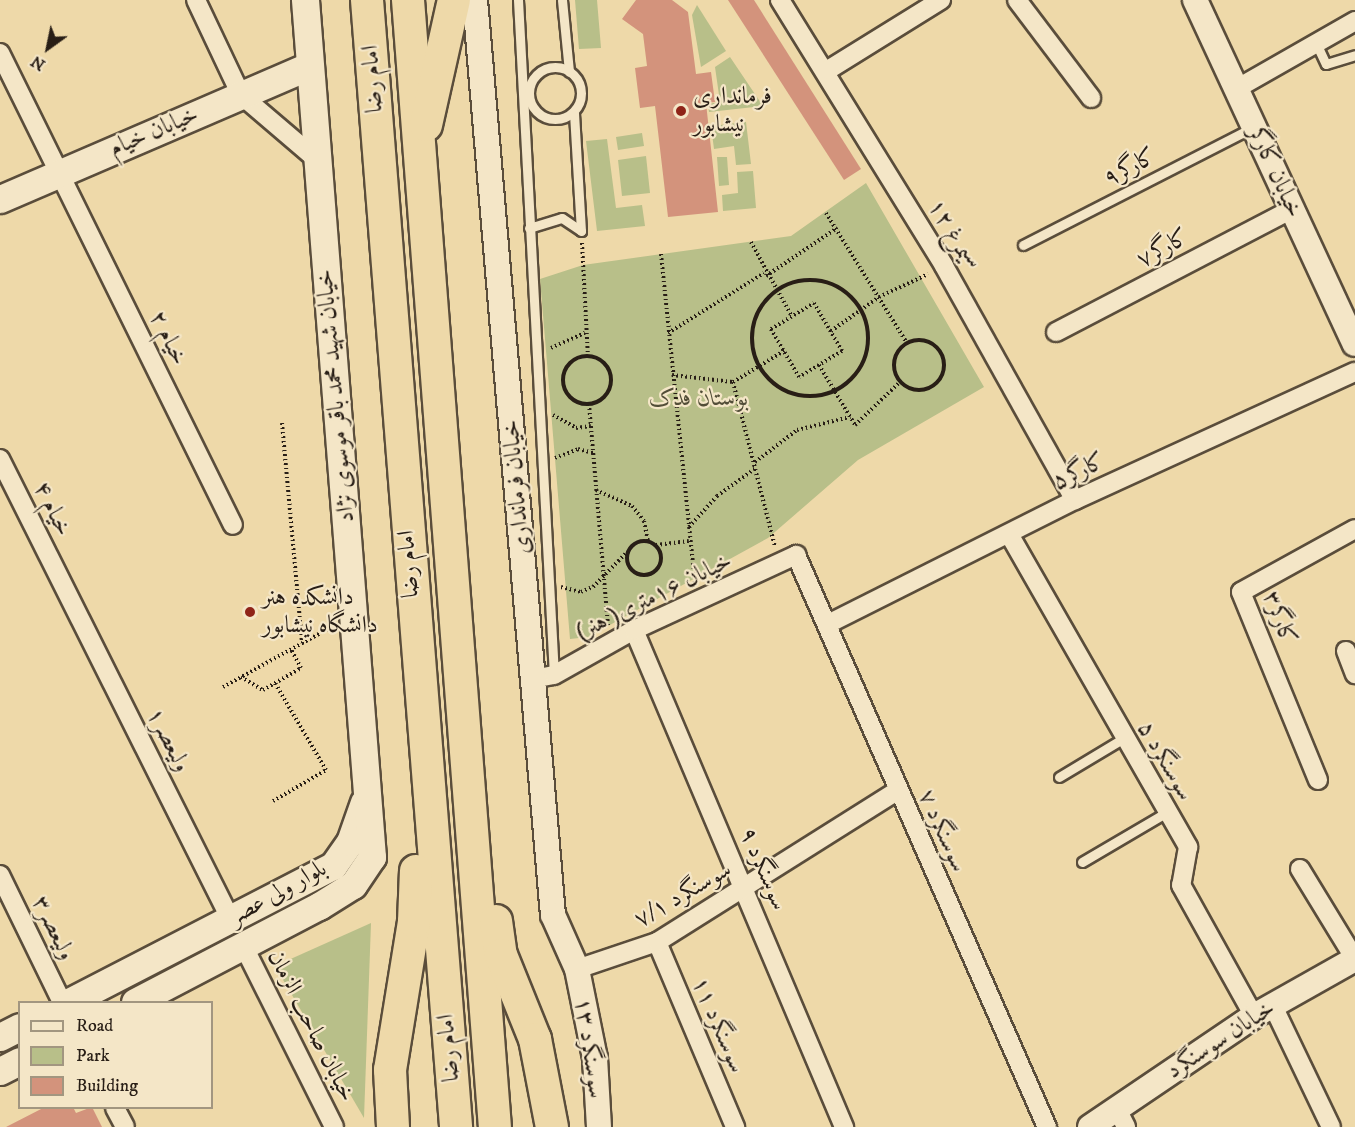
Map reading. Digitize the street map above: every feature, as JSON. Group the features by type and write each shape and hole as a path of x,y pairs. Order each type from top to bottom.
{"highway":[{"name":"امام رضا","path":"367,0 422,744 456,1127"},
{"name":"امام رضا","path":"408,0 417,161 495,1127"},
{"path":"417,161 454,0"},
{"path":"464,737 501,955 535,1039 552,1127"},
{"path":"393,1127 390,1070 414,922 422,744"}],"main road":[{"name":"خیابان شهید محمد باقر موسوی نژاد","path":"305,0 367,793"},
{"name":"خیابان خیام","path":"0,199 309,66"},
{"name":"بلوار ولی عصر","path":"71,1001 333,866 350,842 367,793"},
{"name":"بلوار ولی عصر","path":"137,1001 319,906 365,873 372,857 367,793"},
{"path":"231,920 244,947"},
{"path":"0,1037 18,1028"},
{"path":"0,1071 18,1062"}],"street":[{"path":"196,0 241,95 317,160"},
{"name":"خیابان فرمانداری","path":"475,0 544,677 553,915 577,969"},
{"name":"سیمرغ ۱۲","path":"780,0 828,70 944,266 1075,500"},
{"path":"828,70 941,0"},
{"path":"1017,0 1091,98"},
{"name":"خیابان کارگر","path":"1195,0 1355,344"},
{"path":"1236,89 1355,21"},
{"name":"خیام ۲","path":"0,53 233,525"},
{"name":"کارگر۷","path":"1056,332 1292,208"},
{"name":"کارگر۵","path":"828,624 1075,500 1355,372"},
{"name":"خیام ۴","path":"0,459 61,581"},
{"name":"کارگر۳","path":"1318,780 1241,592 1355,529"},
{"name":"سوسنگرد ۵","path":"1009,534 1188,847 1181,885 1264,1011 1331,1127"},
{"name":"خیابان ۱۶متری( هنر)","path":"544,677 634,630 796,555"},
{"name":"سوسنگرد ۷","path":"796,555 1047,1127"},
{"name":"ولیعصر۱","path":"61,581 231,920"},
{"name":"سوسنگرد ۹","path":"634,630 745,887 844,1127"},
{"path":"1346,651 1355,674"},
{"name":"سوسنگرد ۷/۱","path":"577,969 657,942 898,790"},
{"path":"1300,868 1355,959"},
{"name":"ولیعصر۳","path":"0,875 62,1001"},
{"name":"سوسنگرد ۱۱","path":"657,942 735,1127"},
{"name":"خیابان صاحب الزمان","path":"244,947 334,1127"},
{"name":"خیابان سوسنگرد","path":"1090,1127 1122,1118 1264,1011 1355,959"},
{"name":"سوسنگرد ۱۳","path":"577,969 595,1058 600,1127"},
{"path":"116,1109 125,1127"}],"lane":[{"path":"518,0 527,97 529,228 547,581 544,677"},
{"path":"562,0 569,72 582,91 574,112 581,231"},
{"path":"1316,43 1326,64 1355,54"},
{"path":"527,97 531,82 544,70 569,72"},
{"path":"527,97 551,117 574,112"},
{"name":"کارگر۹","path":"1023,245 1254,127"},
{"path":"529,228 562,218 581,231"},
{"path":"1059,777 1124,738"},
{"path":"1082,862 1167,812"}],"path":[{"path":"826,213 906,343"},
{"path":"668,333 837,228"},
{"path":"581,231 588,356"},
{"path":"751,242 765,274 792,317"},
{"path":"661,254 697,601"},
{"path":"830,331 879,297 944,266"},
{"path":"820,280 848,294 861,310 869,333 868,354 850,380 815,398 801,397 784,392 761,365 751,329 759,308 777,294 820,280"},
{"path":"814,303 830,331 843,351 799,377 771,329 814,303"},
{"path":"537,369 555,344 585,333"},
{"path":"900,382 894,361 906,343"},
{"path":"900,382 922,391 936,384 944,370 941,354 930,343 906,343"},
{"path":"672,375 733,382 784,351"},
{"path":"588,356 603,362 610,376 603,398 589,404 574,400 563,380 573,361 588,356"},
{"path":"819,364 855,425 863,420 900,382"},
{"path":"733,382 779,562"},
{"path":"539,404 570,425 591,426"},
{"path":"589,404 609,644"},
{"path":"688,528 717,496 797,430 850,417"},
{"path":"282,423 302,643"},
{"path":"541,477 565,451 593,453"},
{"path":"596,489 632,506 644,520 648,541"},
{"path":"547,581 581,592 603,577 634,544 648,541 655,545 689,541"},
{"path":"628,552 634,571 650,573 660,560 655,545"},
{"path":"223,687 336,624"},
{"path":"241,677 263,690 301,668 291,649"},
{"path":"273,801 326,770 275,683"}],"green space":[{"path":"575,0 597,0 601,48 579,49"},
{"path":"697,5 726,51 701,67 692,15"},
{"path":"730,57 763,106 709,112 708,104 720,102 715,67"},
{"path":"746,122 751,164 736,165 734,146 714,149 711,126"},
{"path":"642,133 644,146 618,150 616,137"},
{"path":"607,139 616,208 642,205 645,226 597,231 586,141"},
{"path":"646,156 650,193 622,196 618,160"},
{"path":"717,157 727,157 729,185 719,186"},
{"path":"753,171 756,208 723,211 722,195 738,193 737,172"},
{"name":"بوستان فدک","path":"866,183 984,387 858,460 768,538 588,637 570,639 540,279 583,265 791,236"},
{"path":"371,923 364,1118 275,966"}],"building":[{"name":"فرمانداری نیشابور","path":"636,0 672,0 688,12 696,74 711,72 715,102 706,103 718,212 668,217 655,106 640,108 635,68 647,66 643,34 622,19"},
{"path":"728,0 754,0 861,169 844,180"},
{"path":"41,1109 74,1109 76,1113 93,1109 102,1127 6,1127"}],"place":[{"name":"فرمانداری نیشابور","path":"681,111"},
{"name":"دانشکده هنر دانشگاه نیشابور","path":"250,612"}]}
